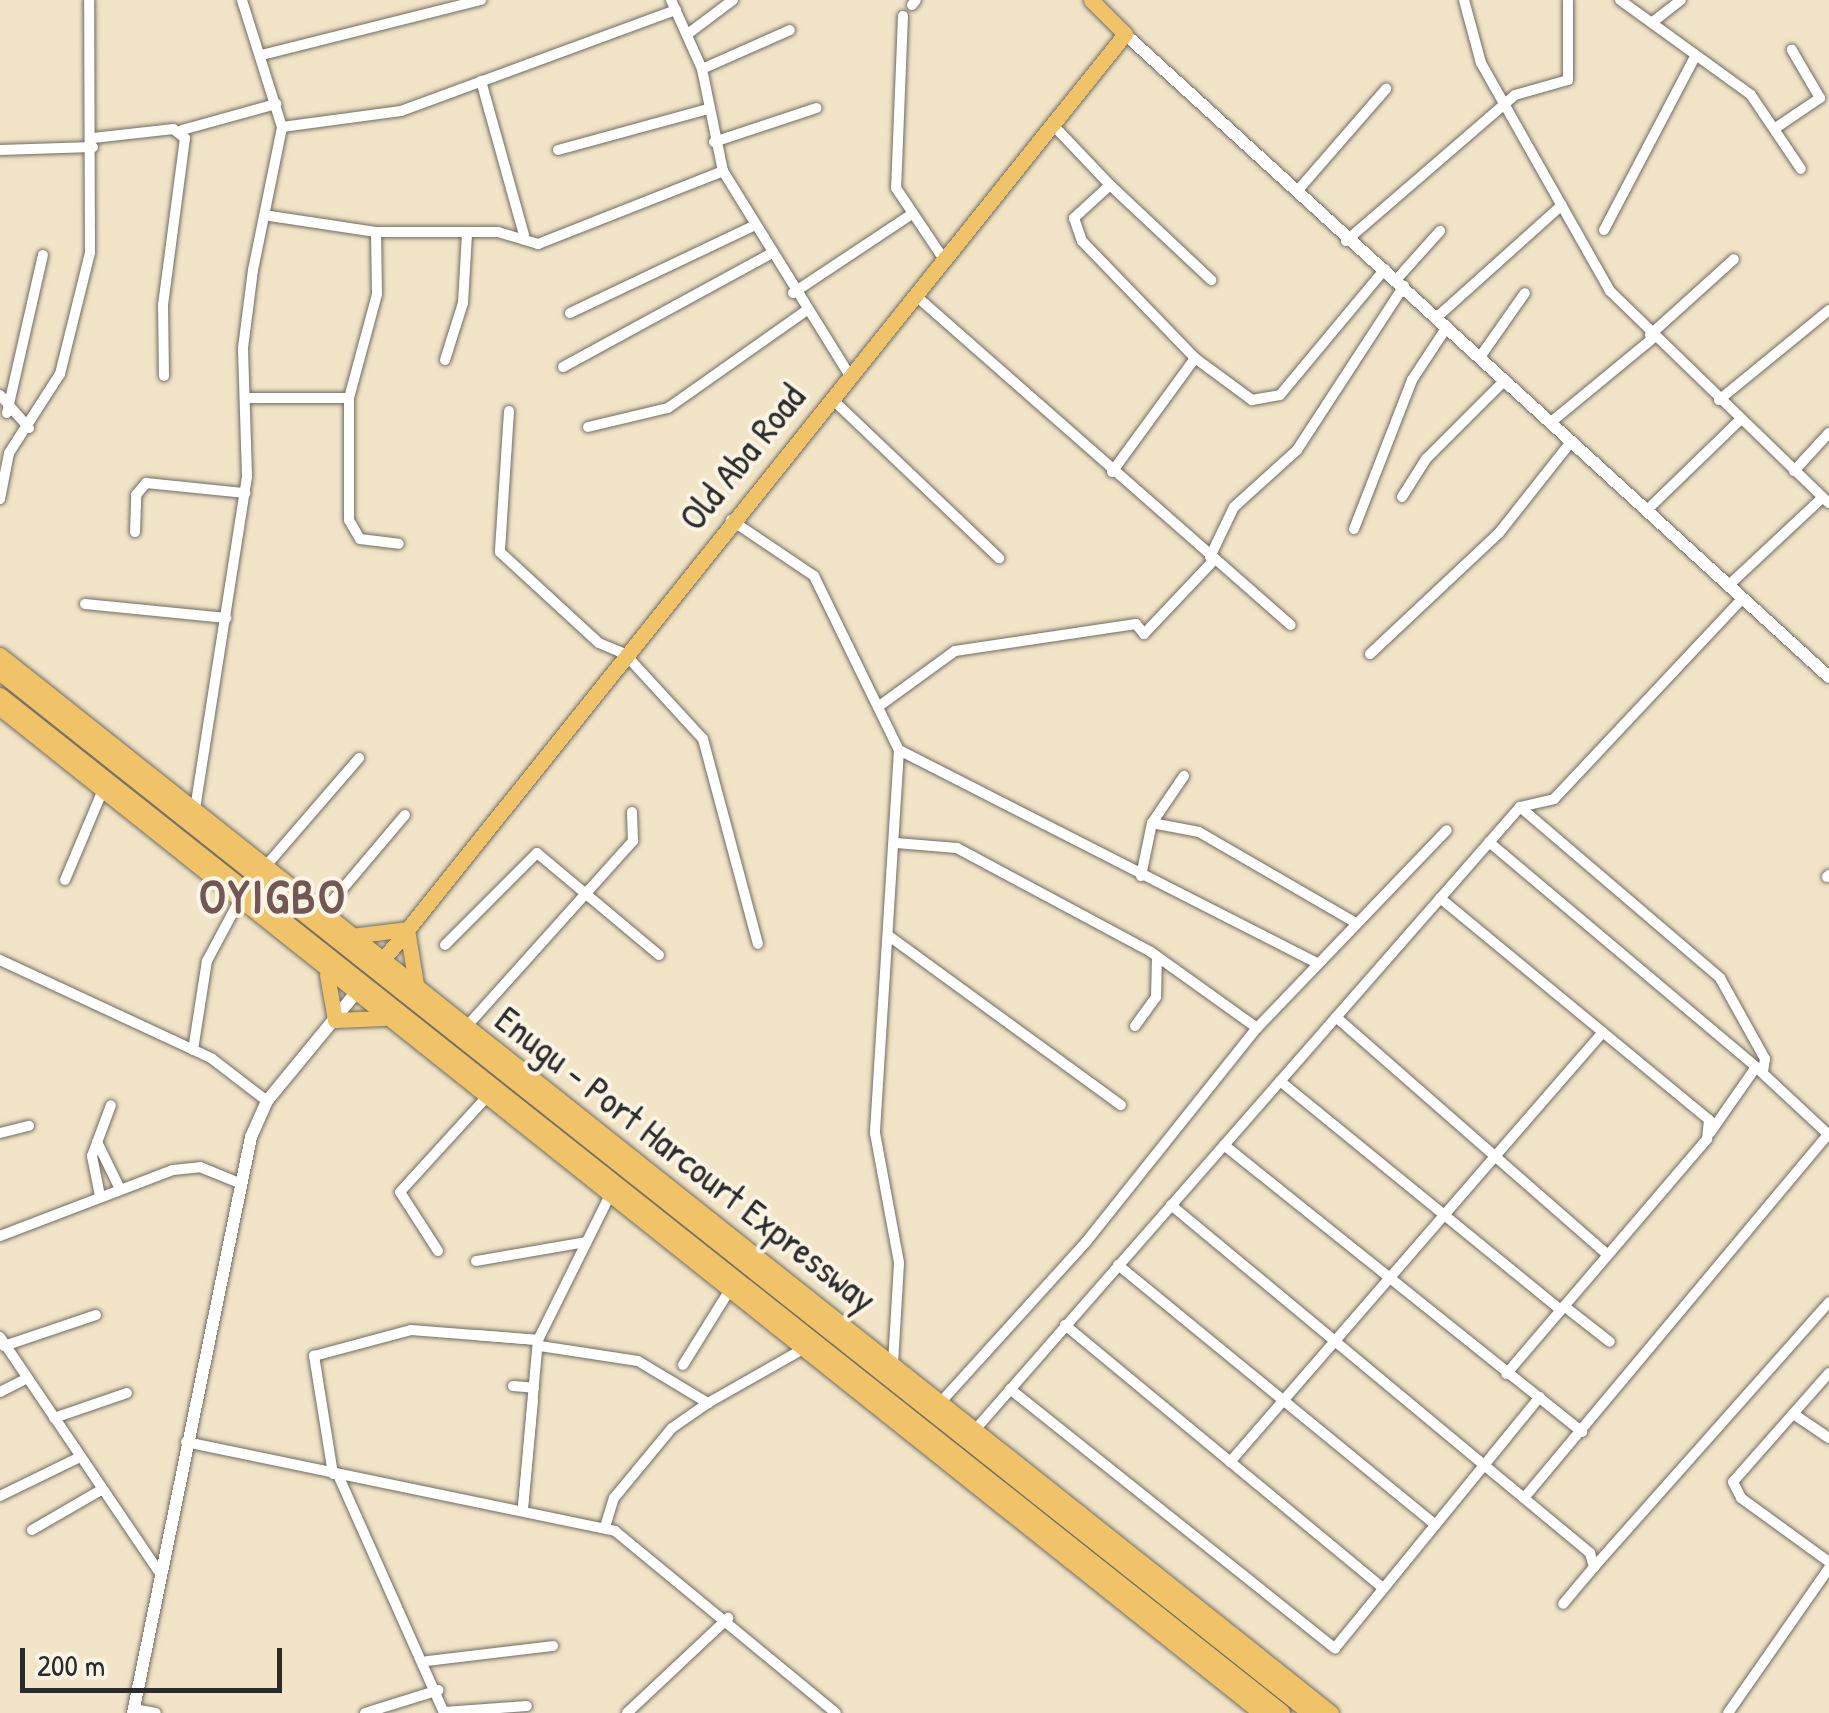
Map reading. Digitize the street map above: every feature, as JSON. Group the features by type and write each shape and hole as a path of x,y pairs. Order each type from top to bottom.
{"highway":[{"name":"Enugu - Port Harcourt Expressway","path":"0,671 61,711 1312,1713"},
{"name":"Enugu - Port Harcourt Expressway","path":"0,698 1280,1713"},
{"path":"1136,1599 1148,1583"}],"main road":[{"path":"1090,0 1125,34"},
{"name":"Old Aba Road","path":"382,961 730,520 1125,34"},
{"name":"Enugu - Port Harcourt Expressway","path":"0,655 61,711 195,809 417,990 1331,1713"},
{"name":"Enugu - Port Harcourt Expressway","path":"0,708 1260,1713"},
{"path":"351,936 407,929 417,990"},
{"path":"324,970 335,1020 384,1018"}],"street":[{"path":"0,500 9,454 60,374 86,269 93,142 89,0"},
{"path":"195,809 245,493 248,398 243,348 270,216 282,127 242,0"},
{"path":"262,56 481,0"},
{"path":"689,33 733,0"},
{"path":"1464,0 1468,31 1504,104 1610,291 1652,337 1825,500 1729,585"},
{"path":"1346,241 1504,104 1568,80 1568,0"},
{"path":"1620,0 1654,21 1695,57 1737,83 1776,127 1801,170"},
{"path":"1654,21 1682,0"},
{"path":"282,127 358,122 481,80 674,5 702,69 723,171 768,255 850,376"},
{"path":"903,16 895,174 912,214 943,258"},
{"path":"702,69 790,30"},
{"path":"1125,34 1299,189 1346,241 1400,283 1829,677"},
{"path":"1776,127 1824,92 1792,50"},
{"path":"1604,230 1695,57"},
{"path":"481,80 524,236"},
{"path":"1299,189 1386,89"},
{"path":"0,150 182,130 276,104"},
{"path":"714,142 816,108"},
{"path":"558,150 708,109"},
{"path":"1054,126 1110,186 1211,280"},
{"path":"164,376 182,130"},
{"path":"270,216 376,232 524,236 538,244 723,171"},
{"path":"1110,186 1076,214 1075,228 1195,358 1252,400 1280,395 1384,269"},
{"path":"1354,529 1412,380 1441,323 1562,205"},
{"path":"793,293 912,214"},
{"path":"570,313 751,227"},
{"path":"376,232 377,294 348,398 354,536 400,544"},
{"path":"882,704 955,651 1136,624 1144,634 1212,559 1234,507 1296,450 1400,283 1440,232"},
{"path":"445,360 463,303 467,233"},
{"path":"7,413 43,255"},
{"path":"563,367 768,255"},
{"path":"1550,423 1652,337 1734,259"},
{"path":"1480,357 1525,293"},
{"path":"915,295 1290,626"},
{"path":"1719,400 1829,310"},
{"path":"588,427 668,408 804,312"},
{"path":"1112,472 1195,358"},
{"path":"1402,497 1426,459 1504,382"},
{"path":"0,395 7,413 29,428"},
{"path":"248,398 348,398"},
{"path":"832,399 1000,558"},
{"path":"509,411 500,552 600,643 625,654 710,754 758,944"},
{"path":"1646,511 1740,420"},
{"path":"1794,471 1829,433"},
{"path":"1370,654 1498,533 1570,443"},
{"path":"135,532 136,495 146,484 245,493"},
{"path":"730,520 814,576 882,704 899,750 875,1133 899,1263 893,1365"},
{"path":"974,1431 1520,807 1554,798 1743,598"},
{"path":"85,604 226,618"},
{"path":"899,750 1066,828 1142,876 1317,963"},
{"path":"265,868 360,758"},
{"path":"1142,876 1152,823 1184,776"},
{"path":"65,880 102,792"},
{"path":"1506,1374 1744,1096 1765,1059 1720,978 1520,807"},
{"path":"467,1026 634,841 632,812"},
{"path":"323,912 405,816"},
{"path":"1152,823 1216,838 1356,922"},
{"path":"940,1403 1086,1242 1257,1028 1447,830"},
{"path":"1489,842 1760,1070 1828,1134 1524,1498"},
{"path":"896,843 956,848 1157,957 1257,1028"},
{"path":"446,946 538,853 658,955"},
{"path":"1440,898 1709,1120 1710,1133"},
{"path":"193,1050 207,961 240,901"},
{"path":"889,936 1121,1105"},
{"path":"1135,1026 1156,997 1157,957"},
{"path":"0,960 193,1050 268,1101"},
{"path":"156,1713 133,1711 158,1570 239,1184 268,1101 354,994"},
{"path":"1336,1017 1608,1254"},
{"path":"1230,1462 1440,1211 1496,1154 1603,1032"},
{"path":"1280,1081 1610,1342"},
{"path":"438,1250 400,1192 486,1099"},
{"path":"100,1196 97,1142 111,1104"},
{"path":"0,1134 29,1126"},
{"path":"97,1142 120,1189"},
{"path":"1224,1145 1582,1432"},
{"path":"0,1236 100,1196 188,1167 239,1184"},
{"path":"523,1508 539,1343 610,1195"},
{"path":"1171,1205 1524,1498 1594,1567"},
{"path":"476,1261 586,1242"},
{"path":"1118,1265 1434,1524"},
{"path":"683,1365 729,1291"},
{"path":"1563,1604 1829,1302"},
{"path":"96,1315 2,1341 158,1570"},
{"path":"1065,1326 1383,1588"},
{"path":"527,1706 444,1712 427,1661 336,1476 314,1356 411,1330 476,1334 638,1360 708,1403"},
{"path":"605,1527 614,1498 672,1428 803,1349"},
{"path":"1728,1713 1829,1565 1734,1491 1829,1374"},
{"path":"0,1392 26,1380"},
{"path":"513,1386 534,1394"},
{"path":"1010,1390 1324,1645 1343,1641 1540,1397"},
{"path":"54,1418 127,1394"},
{"path":"1795,1415 1829,1438"},
{"path":"186,1442 336,1476 523,1508 605,1527 728,1618 836,1713"},
{"path":"0,1496 80,1457"},
{"path":"32,1530 101,1490"},
{"path":"627,1713 728,1618"},
{"path":"427,1661 553,1646"},
{"path":"364,1713 439,1690"}],"district":[{"name":"OYIGBO","path":"273,896"}]}
